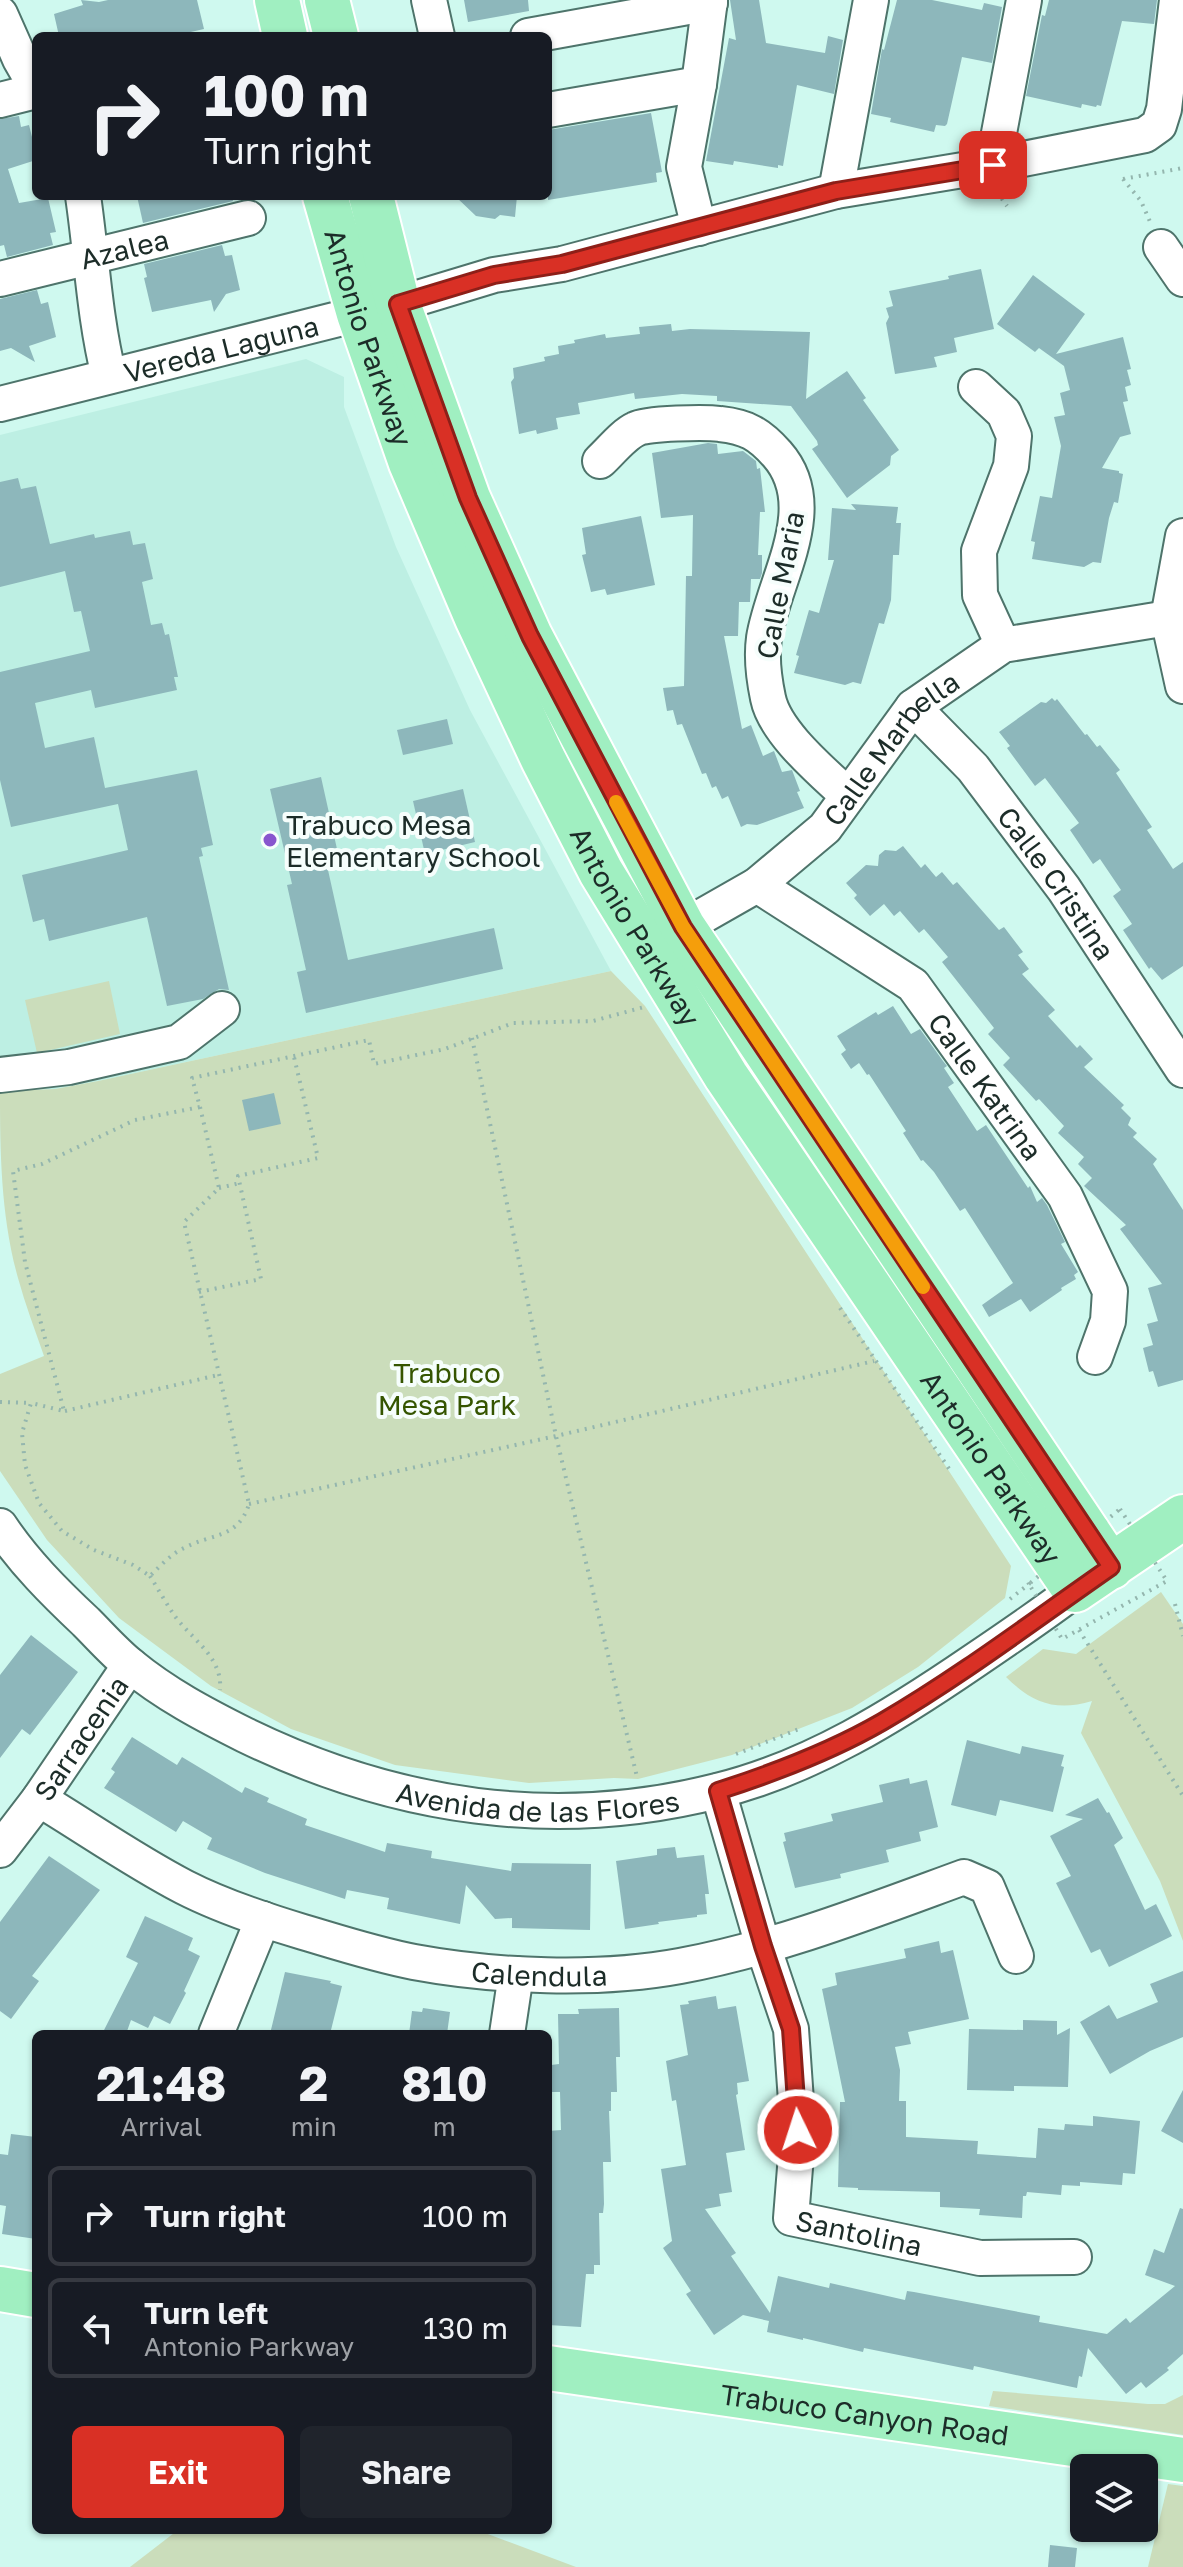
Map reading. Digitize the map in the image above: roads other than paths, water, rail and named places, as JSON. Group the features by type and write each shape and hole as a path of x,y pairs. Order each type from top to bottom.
{"main road":[{"path":"277,0 284,32"},
{"path":"327,0 335,32"},
{"name":"Antonio Parkway","path":"327,200 468,498 726,1076 1077,1610"},
{"name":"Antonio Parkway","path":"371,200 378,309"},
{"name":"Antonio Parkway","path":"665,938 1111,1567"},
{"name":"Avenida de las Flores","path":"1077,1610 1111,1567 1183,1517"},
{"path":"0,2289 32,2294"},
{"name":"Trabuco Canyon Road","path":"552,2369 1183,2460"}],"street":[{"path":"429,0 436,32"},
{"path":"836,191 871,0"},
{"path":"993,165 1024,0"},
{"name":"Vereda Laguna","path":"0,404 378,309 494,275 562,264 836,191 993,165 1145,135 1159,125 1164,109 1177,0"},
{"path":"549,32 710,1 684,167 699,228"},
{"path":"0,14 32,82"},
{"path":"552,109 699,84"},
{"path":"0,100 32,90"},
{"path":"84,200 97,325 109,376"},
{"name":"Azalea","path":"0,279 248,218"},
{"path":"1161,247 1183,279"},
{"path":"976,387 1004,413 1014,436 1011,466 979,551 980,595 1003,645"},
{"name":"Calle Maria","path":"600,461 637,428 702,422 737,426 762,437 786,465 797,498 796,530 764,639 762,666 769,703 792,741 848,796"},
{"path":"1183,536 1168,618 1183,686"},
{"name":"Calle Marbella","path":"665,938 757,885 825,828 913,707 1003,645 1168,618"},
{"name":"Calle Cristina","path":"913,707 973,768 1064,889 1183,1070"},
{"name":"Calle Katrina","path":"757,885 913,985 1056,1183 1110,1291 1108,1321 1095,1357"},
{"path":"0,1075 69,1067 179,1042 222,1009"},
{"name":"Avenida de las Flores","path":"0,1526 48,1586 130,1665 191,1708 324,1770 396,1791 464,1805 537,1812 628,1808 718,1791 773,1773 881,1722 935,1688 1077,1610"},
{"name":"Sarracenia","path":"0,1850 39,1799 130,1665"},
{"name":"Santolina","path":"718,1791 763,1946 791,2029 798,2130 791,2218 980,2258 1074,2257"},
{"name":"Calendula","path":"39,1799 185,1887 263,1919 350,1947 415,1962 516,1974 611,1974 679,1966 763,1946 964,1877 987,1887 1016,1956"},
{"path":"218,2030 263,1919"},
{"path":"508,2030 516,1974"}],"place":[{"name":"Trabuco Mesa Elementary School","path":"270,840"}],"park label":[{"name":"Trabuco Mesa Park","path":"447,1388"}]}
